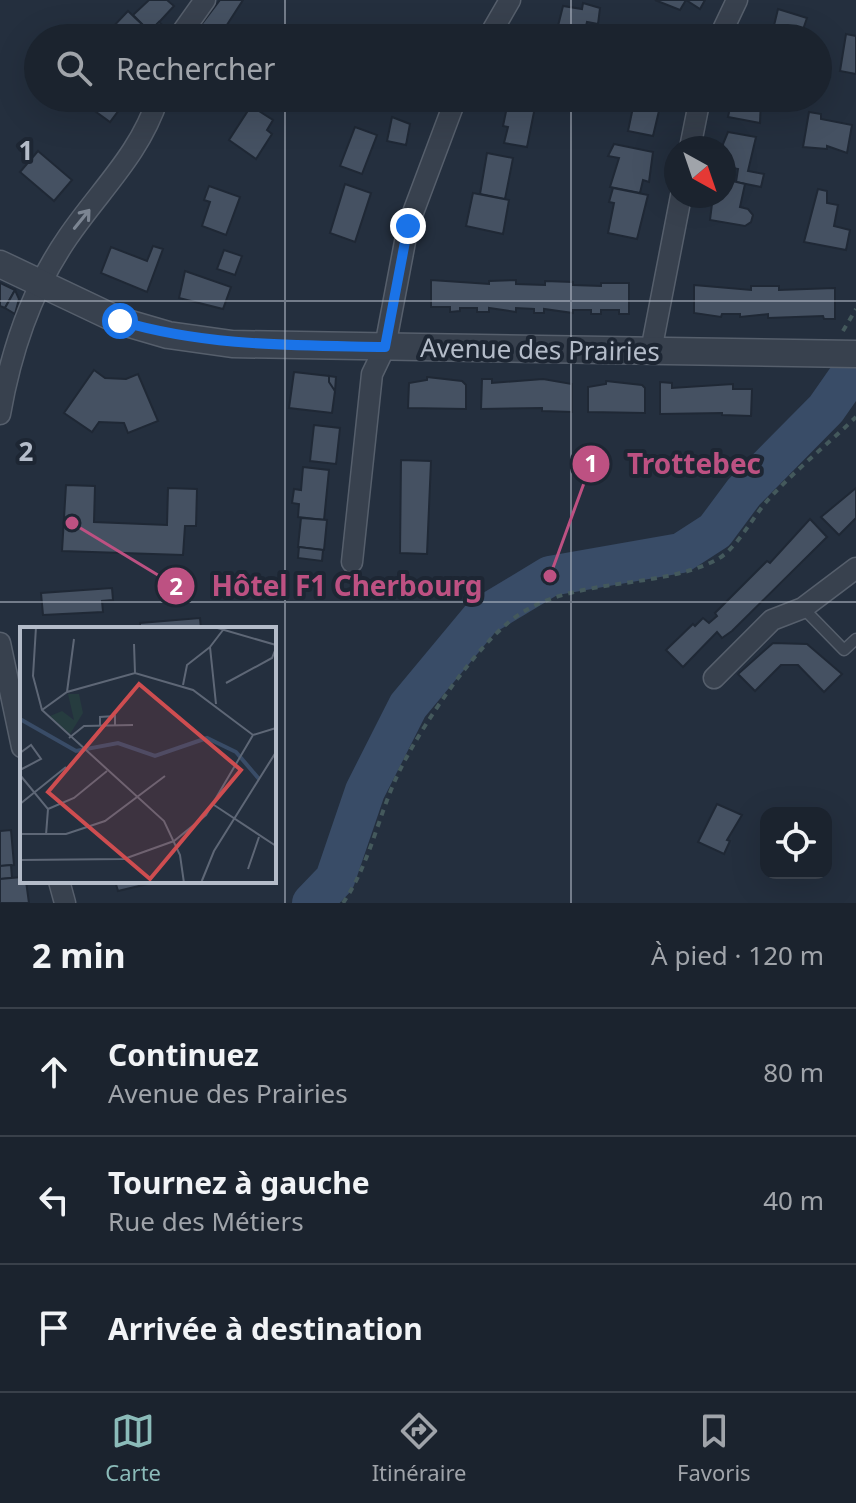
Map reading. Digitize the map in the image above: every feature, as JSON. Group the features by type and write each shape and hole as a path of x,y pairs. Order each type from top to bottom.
{"street":[{"path":"188,24 205,0"},
{"path":"496,24 510,0"},
{"path":"726,24 737,0"},
{"path":"0,414 7,372 39,284 69,236 128,161 151,112"},
{"path":"352,562 372,374 385,347 408,226 451,112"},
{"path":"692,136 697,112"},
{"path":"651,351 679,208"},
{"name":"Avenue des Prairies","path":"0,264 120,321 168,335 232,344 849,354"},
{"path":"714,678 772,620 803,608 856,568"},
{"path":"0,643 20,738"},
{"path":"60,883 65,903"}],"lane":[{"path":"803,608 844,650 856,639"}],"path":[{"path":"343,903 356,884 402,764 483,648 522,612 559,597 633,579 695,570 720,559 769,499 856,417"}],"building":[{"path":"149,0 167,0 174,6 157,24 142,24 133,15"},
{"path":"220,0 243,0 228,24 202,24"},
{"path":"655,0 686,0 680,10"},
{"path":"686,0 705,0 700,9"},
{"path":"583,3 600,8 598,24 558,24 563,6 582,9"},
{"path":"778,9 807,18 805,24 774,24"},
{"path":"128,11 142,24 116,24"},
{"path":"846,34 856,36 856,74 840,71"},
{"path":"96,112 118,112 110,122"},
{"path":"247,112 260,112 273,120 267,130 272,134 256,159 229,140"},
{"path":"506,112 534,112 527,147 504,143 508,127 503,126"},
{"path":"632,112 659,112 653,136 628,131"},
{"path":"729,112 760,112 760,123 728,117"},
{"path":"809,112 821,114 821,119 852,125 847,153 827,146 827,149 803,147"},
{"path":"392,117 410,124 406,145 387,141"},
{"path":"355,127 377,135 362,174 340,166"},
{"path":"728,132 756,137 748,171 764,174 761,187 736,182 736,136 726,136"},
{"path":"614,144 653,152 649,182 643,180 640,193 610,187 619,158 608,156"},
{"path":"38,151 72,180 54,201 20,172"},
{"path":"487,153 513,158 505,199 480,194"},
{"path":"736,182 745,184 740,207 748,209 753,215 751,222 745,226 710,220 712,208 736,208"},
{"path":"345,184 371,193 355,242 330,233"},
{"path":"209,186 240,197 226,235 202,226 210,202 204,200"},
{"path":"613,188 648,195 637,239 608,233 614,203 609,202"},
{"path":"818,189 827,191 827,203 838,205 834,226 850,230 846,250 804,242"},
{"path":"473,193 509,200 503,234 466,226"},
{"path":"153,246 163,249 147,292 101,273 111,247 147,261"},
{"path":"224,250 242,256 235,275 217,269"},
{"path":"185,271 231,287 223,309 179,298"},
{"path":"431,280 489,284 489,281 516,280 516,284 545,285 545,281 601,286 601,283 629,283 629,314 619,314 619,310 601,310 601,314 591,314 591,310 573,310 573,313 544,309 544,313 534,313 534,309 516,308 516,312 489,308 489,312 477,312 477,308 460,308 460,311 450,312 450,307 431,307"},
{"path":"0,283 15,290 5,308 0,306"},
{"path":"694,285 751,290 751,286 779,286 779,290 835,288 835,319 824,319 823,316 768,318 768,314 740,317 740,314 722,314 721,317 694,313"},
{"path":"15,290 19,299 15,314 5,308"},
{"path":"94,370 105,378 126,379 138,374 158,421 128,433 124,423 99,422 92,432 64,413"},
{"path":"294,372 329,376 335,391 332,413 289,408"},
{"path":"329,376 336,377 335,391 329,382"},
{"path":"427,377 462,381 466,385 466,409 408,408 409,383 427,380"},
{"path":"482,379 492,379 492,383 543,379 572,384 572,412 542,411 542,408 481,409"},
{"path":"606,381 642,385 645,388 645,413 588,412 588,387 606,384"},
{"path":"660,382 672,383 672,388 733,384 733,389 752,389 751,416 660,414"},
{"path":"314,425 340,428 336,464 310,461"},
{"path":"401,460 431,461 427,554 400,553"},
{"path":"303,467 329,470 324,520 298,517 299,504 292,503 294,489 301,490"},
{"path":"66,485 95,486 94,522 167,525 168,488 197,489 196,526 185,526 183,555 62,551"},
{"path":"856,488 856,518 839,535 821,517"},
{"path":"301,518 327,520 324,550 298,547"},
{"path":"810,519 827,537 732,631 722,638 717,632 683,667 666,650 693,624 695,626 703,618 709,623 717,616 715,613 767,561 770,563"},
{"path":"299,547 323,550 322,561 298,558"},
{"path":"112,588 113,600 102,601 103,612 43,615 41,593"},
{"path":"200,618 201,627 140,627 140,623"},
{"path":"773,643 807,644 842,674 824,692 798,665 781,665 755,691 738,674"},
{"path":"717,804 742,815 727,840 730,841 724,854 698,842"},
{"path":"11,830 14,865 0,866 0,831"},
{"path":"11,865 12,878 0,879 0,866"},
{"path":"20,877 20,883 26,883 29,903 0,903 0,879"},
{"path":"116,883 152,883 118,891"}],"waterway":[{"path":"312,903 335,879 365,791 408,706 482,617 550,576 681,553 715,531 744,492 826,409 856,366"}],"place":[{"name":"Hôtel F1 Cherbourg","path":"72,523"},
{"name":"Trottebec","path":"550,576"}],"route":[{"path":"120,321 168,335 232,344 385,347 408,226"}]}
